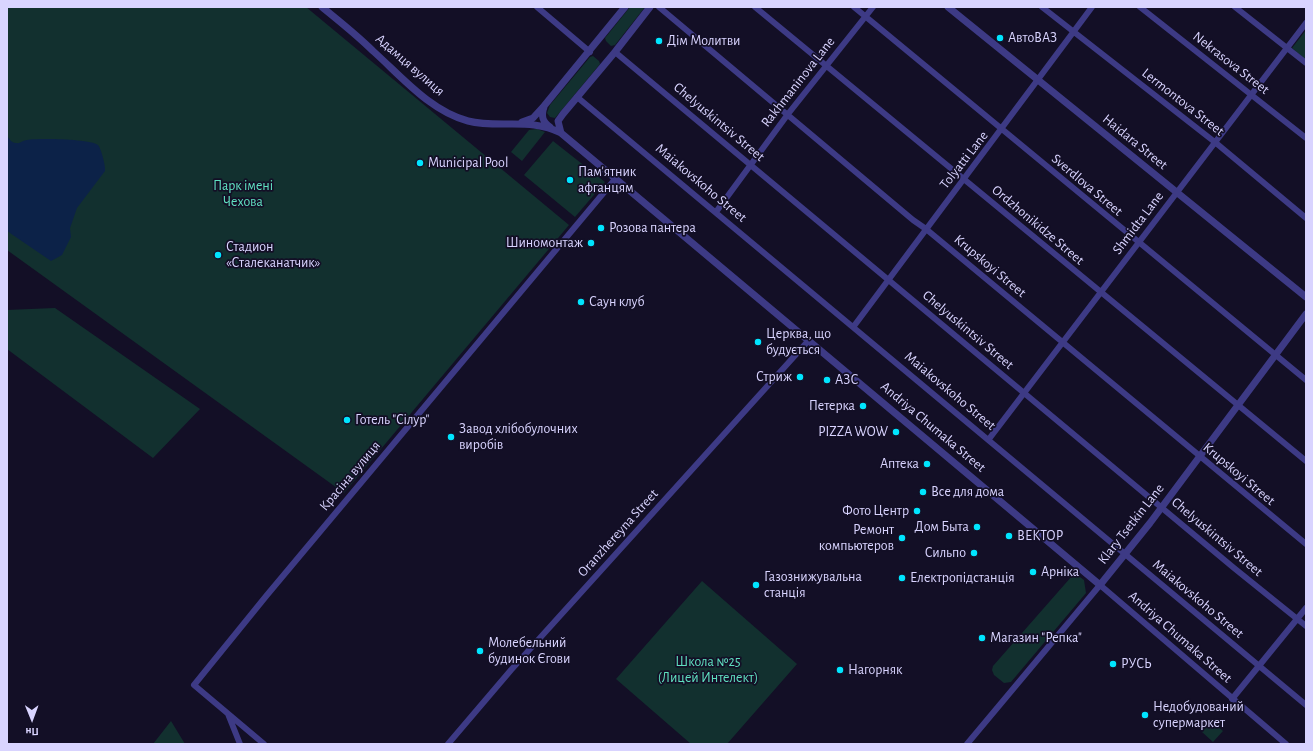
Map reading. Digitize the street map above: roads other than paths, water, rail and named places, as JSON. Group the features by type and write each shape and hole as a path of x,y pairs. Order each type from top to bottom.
{"street":[{"path":"537,7 590,52"},
{"path":"519,124 533,118 544,106 590,52 625,7"},
{"path":"561,133 558,121 650,7"},
{"name":"Krupskoyi Street","path":"659,7 913,220 926,229 1306,544"},
{"name":"Ordzhonikidze Street","path":"755,7 1306,460"},
{"name":"Sverdlova Street","path":"854,7 1306,380"},
{"name":"Rakhmaninova Lane","path":"716,212 788,114 872,7"},
{"name":"Haidara Street","path":"948,7 1306,298"},
{"name":"Lermontova Street","path":"1042,7 1216,142 1306,218"},
{"name":"Tolyatti Lane","path":"854,326 1002,130 1092,7"},
{"name":"Nekrasova Street","path":"1140,7 1306,138"},
{"path":"1235,7 1306,63"},
{"name":"Адамця вулиця","path":"326,8 433,104 468,121 532,124 550,127 561,133"},
{"name":"Shmidta Lane","path":"990,439 1024,392 1063,343 1138,242 1306,23"},
{"name":"Chelyuskintsiv Street","path":"615,52 1306,626"},
{"name":"Maiakovskoho Street","path":"577,96 990,439 1306,705"},
{"path":"544,106 542,114 544,122 550,127"},
{"name":"Andriya Chumaka Street","path":"561,133 1100,585 1286,744"},
{"name":"Красіна вулиця","path":"264,744 194,685 323,527 616,178"},
{"name":"Klary Tsetkin Lane","path":"967,744 1125,554 1200,456 1274,354 1306,314"},
{"name":"Oranzhereyna Street","path":"448,744 515,665 809,340"},
{"path":"1232,699 1306,608"},
{"path":"227,712 240,744"}],"water":[{"path":"7,136 14,143 26,140 42,139 85,141 98,145 100,150 105,171 77,208 70,228 71,237 62,255 51,261 7,231"}],"place":[{"name":"АвтоВАЗ","path":"1000,38"},
{"name":"Дім Молитви","path":"659,41"},
{"name":"Municipal Pool","path":"420,163"},
{"name":"Пам'ятник афганцям","path":"570,180"},
{"name":"Розова пантера","path":"601,228"},
{"name":"Шиномонтаж","path":"591,243"},
{"name":"Стадион «Сталеканатчик»","path":"218,255"},
{"name":"Саун клуб","path":"581,302"},
{"name":"Церква, що будується","path":"758,342"},
{"name":"Стриж","path":"800,377"},
{"name":"АЗС","path":"827,380"},
{"name":"Петерка","path":"863,406"},
{"name":"Готель \"Сілур\"","path":"347,420"},
{"name":"PIZZA WOW","path":"896,432"},
{"name":"Завод хлібобулочних виробів","path":"451,437"},
{"name":"Аптека","path":"927,464"},
{"name":"Все для дома","path":"923,492"},
{"name":"Фото Центр","path":"917,511"},
{"name":"Дом Быта","path":"977,527"},
{"name":"ВЕКТОР","path":"1009,536"},
{"name":"Ремонт компьютеров","path":"902,538"},
{"name":"Сильпо","path":"974,553"},
{"name":"Арніка","path":"1033,572"},
{"name":"Електропідстанція","path":"902,578"},
{"name":"Газознижувальна станція","path":"756,585"},
{"name":"Магазин \"Репка\"","path":"982,638"},
{"name":"Молебельний будинок Єгови","path":"480,651"},
{"name":"РУСЬ","path":"1113,664"},
{"name":"Нагорняк","path":"840,670"},
{"name":"Недобудований супермаркет","path":"1145,715"}],"park label":[{"name":"Парк імені Чехова","path":"243,194"},
{"name":"Школа №25 (Лицей Интелект)","path":"708,670"}]}
